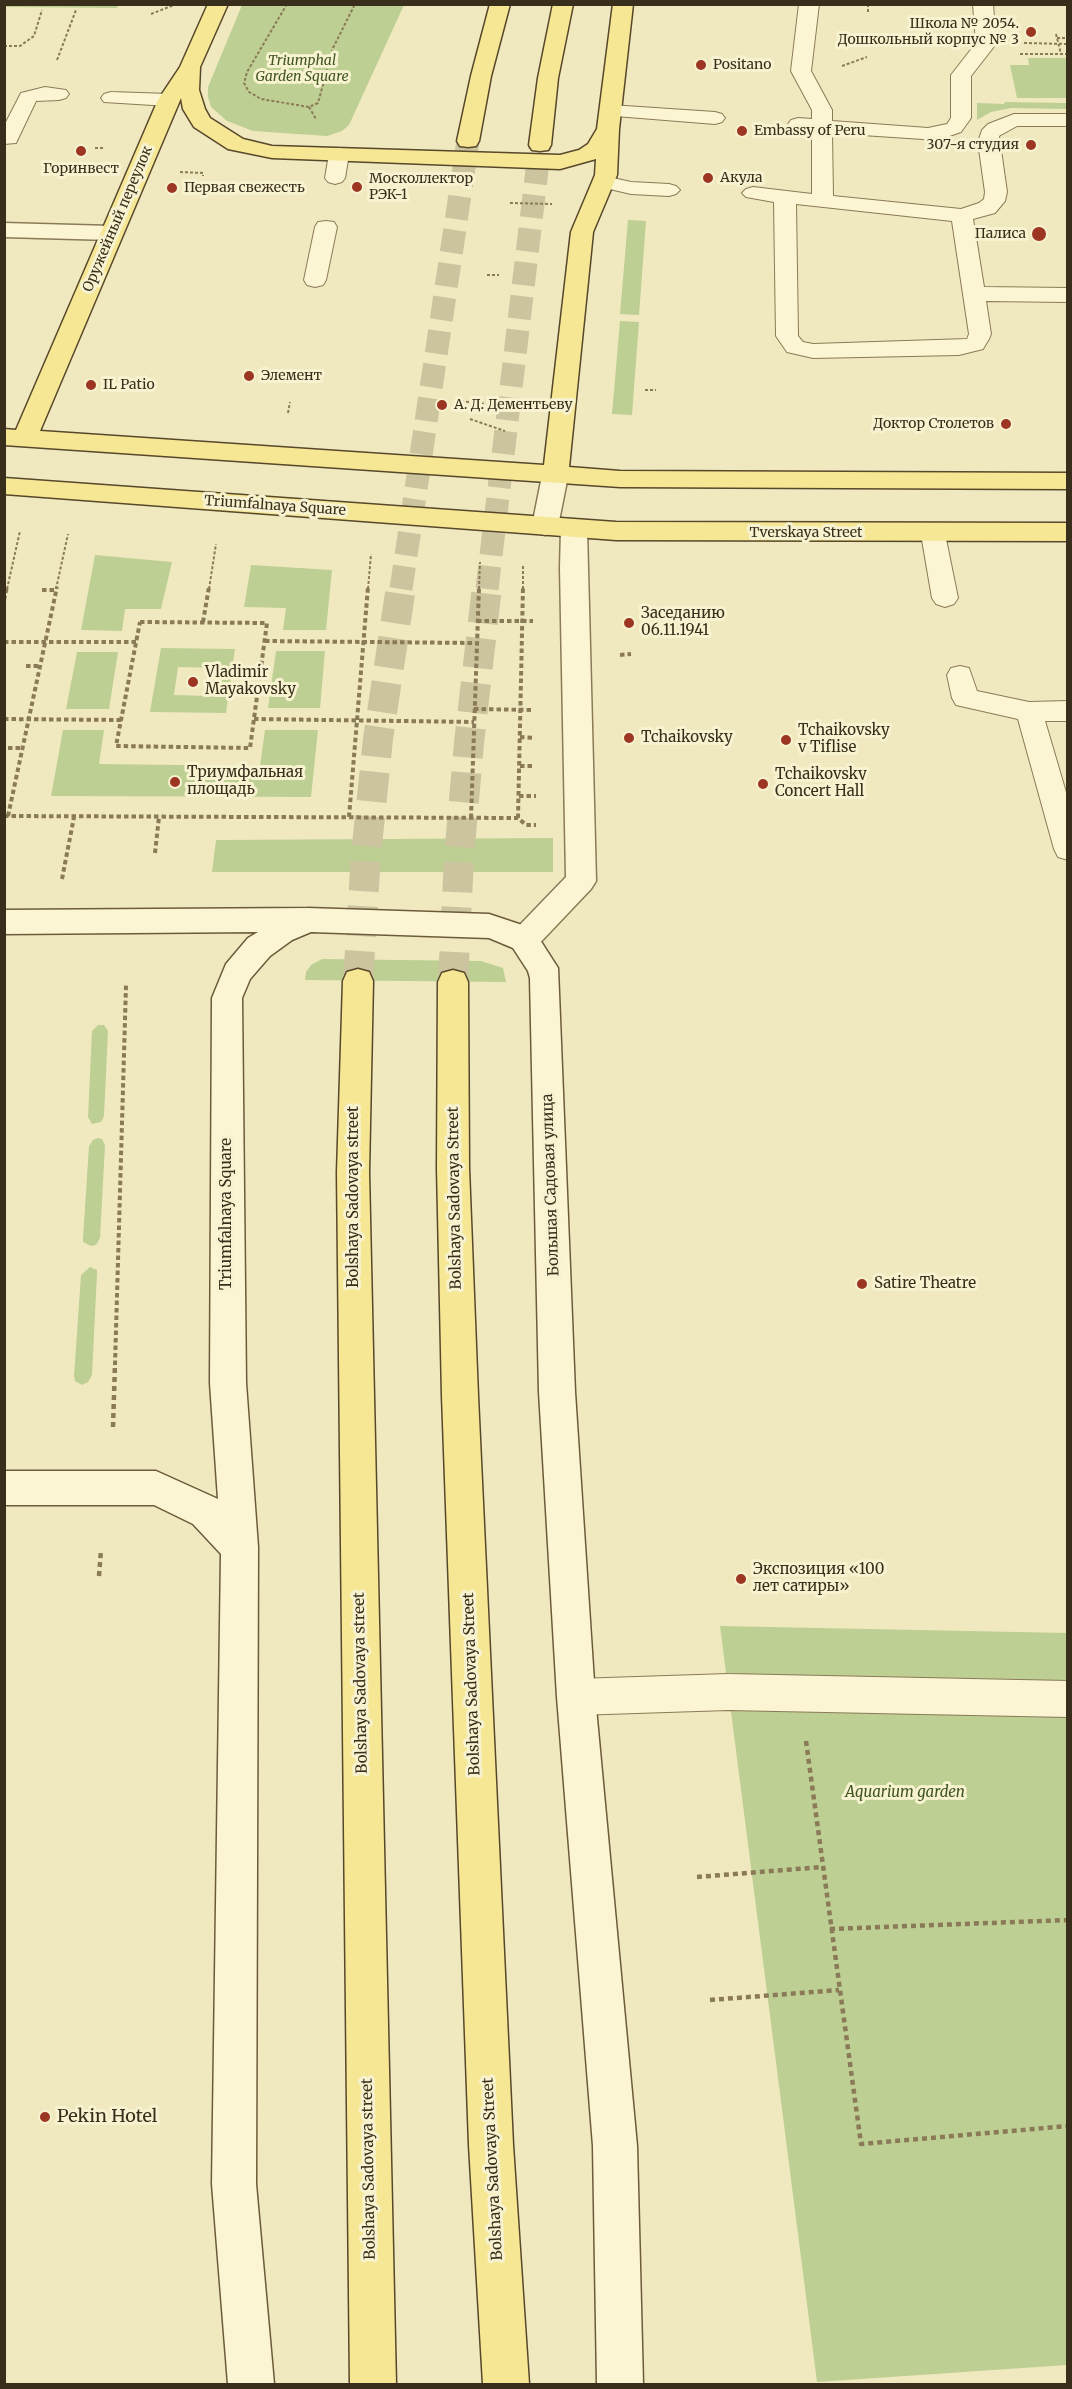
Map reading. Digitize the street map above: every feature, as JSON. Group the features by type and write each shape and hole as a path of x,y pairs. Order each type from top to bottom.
{"main road":[{"name":"Оружейный переулок","path":"15,438 111,233 169,100 190,67 218,4"},
{"path":"468,141 481,76 500,4"},
{"path":"543,154 548,78 563,4"},
{"path":"555,476 582,232 604,182 622,4"},
{"path":"190,67 189,90 194,109 202,122 236,144 272,152 543,154 573,160 596,148 609,120"},
{"path":"543,154 559,166 575,187 582,232"},
{"path":"15,438 555,476 632,479 1068,481"},
{"name":"Triumfalnaya Square","path":"4,486 545,526"},
{"name":"Tverskaya Street","path":"545,526 616,531 933,534 1068,532"},
{"name":"Bolshaya Sadovaya street","path":"358,981 353,1172 373,2385"},
{"name":"Bolshaya Sadovaya Street","path":"453,982 453,1168 460,1396 491,2145 506,2385"}],"street":[{"path":"4,230 111,233"},
{"path":"545,526 555,476"},
{"path":"524,940 581,881 574,529"},
{"name":"Triumfalnaya Square","path":"4,922 308,920 489,926 514,934 524,940"},
{"name":"Triumfalnaya Square","path":"251,2385 234,2184 240,1547 228,1383 226,998 237,973 259,947 281,932 308,920"},
{"name":"Большая Садовая улица","path":"524,940 538,958 546,978 557,1392 576,1697"},
{"path":"4,1488 156,1488 206,1512 240,1547"},
{"path":"576,1697 615,2146 620,2385"}],"lane":[{"path":"808,4 801,71 822,107 823,202"},
{"path":"798,124 928,134 938,134 954,128 961,118 961,75 986,44 983,4"},
{"path":"9,139 28,97 52,93"},
{"path":"111,98 169,100"},
{"path":"609,120 715,118"},
{"path":"753,194 962,216 987,208 994,201 996,192 988,142 989,134 994,128 1014,120 1068,120"},
{"path":"335,178 339,154"},
{"path":"604,182 631,188 669,190"},
{"path":"785,197 787,336 795,347 813,351 968,347 975,344 980,334 962,216"},
{"path":"315,280 326,227"},
{"path":"974,294 1068,295"},
{"path":"933,534 945,598"},
{"path":"960,675 965,698 1029,712 1068,711"},
{"path":"1029,712 1067,850"},
{"path":"576,1697 728,1692 1068,1699"}],"path":[{"path":"151,14 175,4"},
{"path":"287,4 247,72 244,85 249,92 261,99 309,107 318,103 333,48 356,4"},
{"path":"868,4 868,14"},
{"path":"4,46 20,46 34,36 42,10"},
{"path":"52,93 76,10"},
{"path":"1061,54 1057,36 1068,38"},
{"path":"1017,43 1068,44"},
{"path":"1018,54 1068,54"},
{"path":"186,173 203,173 203,176"},
{"path":"510,203 552,204"},
{"path":"487,275 499,275"},
{"path":"645,390 656,390"},
{"path":"461,401 485,404"},
{"path":"288,413 290,402"},
{"path":"470,419 513,433"},
{"path":"4,600 20,531"},
{"path":"68,534 23,748 6,816 518,818 522,564"},
{"path":"203,622 216,544"},
{"path":"349,818 371,554"},
{"path":"471,818 480,561"},
{"path":"4,572 11,572"},
{"path":"42,590 56,590"},
{"path":"477,621 575,621"},
{"path":"140,622 267,623 265,641 250,748 116,747 140,622"},
{"path":"265,641 476,643"},
{"path":"4,642 136,642"},
{"path":"26,666 40,666"},
{"path":"474,709 578,710"},
{"path":"4,719 122,720"},
{"path":"254,719 474,722"},
{"path":"8,748 23,748"},
{"path":"62,879 74,817"},
{"path":"155,853 159,817"},
{"path":"113,1427 126,985"},
{"path":"99,1576 101,1550"},
{"path":"800,1694 830,1929 861,2144 1068,2126"},
{"path":"697,1877 822,1867"},
{"path":"830,1929 1068,1920"},
{"path":"710,2000 839,1990"}],"green space":[{"path":"5,4 118,5 117,8 5,7"},
{"name":"Triumphal Garden Square","path":"242,4 404,5 349,125 342,131 327,136 253,131 227,121 211,107 208,87"},
{"path":"1028,58 1067,58 1067,98 1017,98 1010,65 1029,65"},
{"path":"1005,102 1067,103 1067,109 1011,108 991,112 977,120 977,103 1004,104"},
{"path":"628,220 646,221 639,315 620,314"},
{"path":"620,321 639,322 632,415 612,414"},
{"path":"95,555 172,562 161,609 125,609 122,631 81,630"},
{"path":"251,565 332,570 326,630 283,630 286,608 244,607"},
{"path":"161,648 235,649 226,713 150,712","holes":["178,667 215,668 210,696 174,695"]},
{"path":"276,651 325,651 320,708 268,708"},
{"path":"77,652 118,652 109,709 66,709"},
{"path":"63,730 104,730 99,764 260,766 265,730 318,730 311,797 51,796"},
{"path":"553,838 553,872 212,872 216,840"},
{"path":"322,959 481,961 503,968 506,982 305,980 306,972 311,965"},
{"path":"98,1025 104,1025 108,1031 104,1116 101,1122 92,1124 88,1117 92,1031"},
{"path":"102,1139 105,1145 100,1238 96,1245 91,1246 83,1242 83,1238 89,1146 93,1140"},
{"path":"90,1267 97,1270 92,1375 88,1382 82,1385 75,1381 74,1376 81,1275"},
{"name":"Aquarium garden","path":"720,1626 1067,1633 1067,2365 817,2382"}],"tunnel":[{"path":"401,589 468,141"},
{"path":"487,589 540,145"},
{"path":"358,981 366,855 378,739 401,587"},
{"path":"453,982 459,857 469,743 487,587"}],"place":[{"name":"Школа № 2054. Дошкольный корпус № 3","path":"1031,32"},
{"name":"Positano","path":"701,65"},
{"name":"Embassy of Peru","path":"742,131"},
{"name":"307-я студия","path":"1031,145"},
{"name":"Горинвест","path":"81,151"},
{"name":"Акула","path":"708,178"},
{"name":"Москоллектор РЭК-1","path":"357,187"},
{"name":"Первая свежесть","path":"172,188"},
{"name":"Палиса","path":"1039,234"},
{"name":"Элемент","path":"249,376"},
{"name":"IL Patio","path":"91,385"},
{"name":"А. Д. Дементьеву","path":"442,405"},
{"name":"Доктор Столетов","path":"1006,424"},
{"name":"Заседанию 06.11.1941","path":"629,623"},
{"name":"Vladimir Mayakovsky","path":"193,682"},
{"name":"Tchaikovsky","path":"629,738"},
{"name":"Tchaikovsky v Tiflise","path":"786,740"},
{"name":"Триумфальная площадь","path":"175,782"},
{"name":"Tchaikovsky Concert Hall","path":"763,784"},
{"name":"Satire Theatre","path":"862,1284"},
{"name":"Экспозиция «100 лет сатиры»","path":"741,1579"},
{"name":"Pekin Hotel","path":"45,2117"}]}
